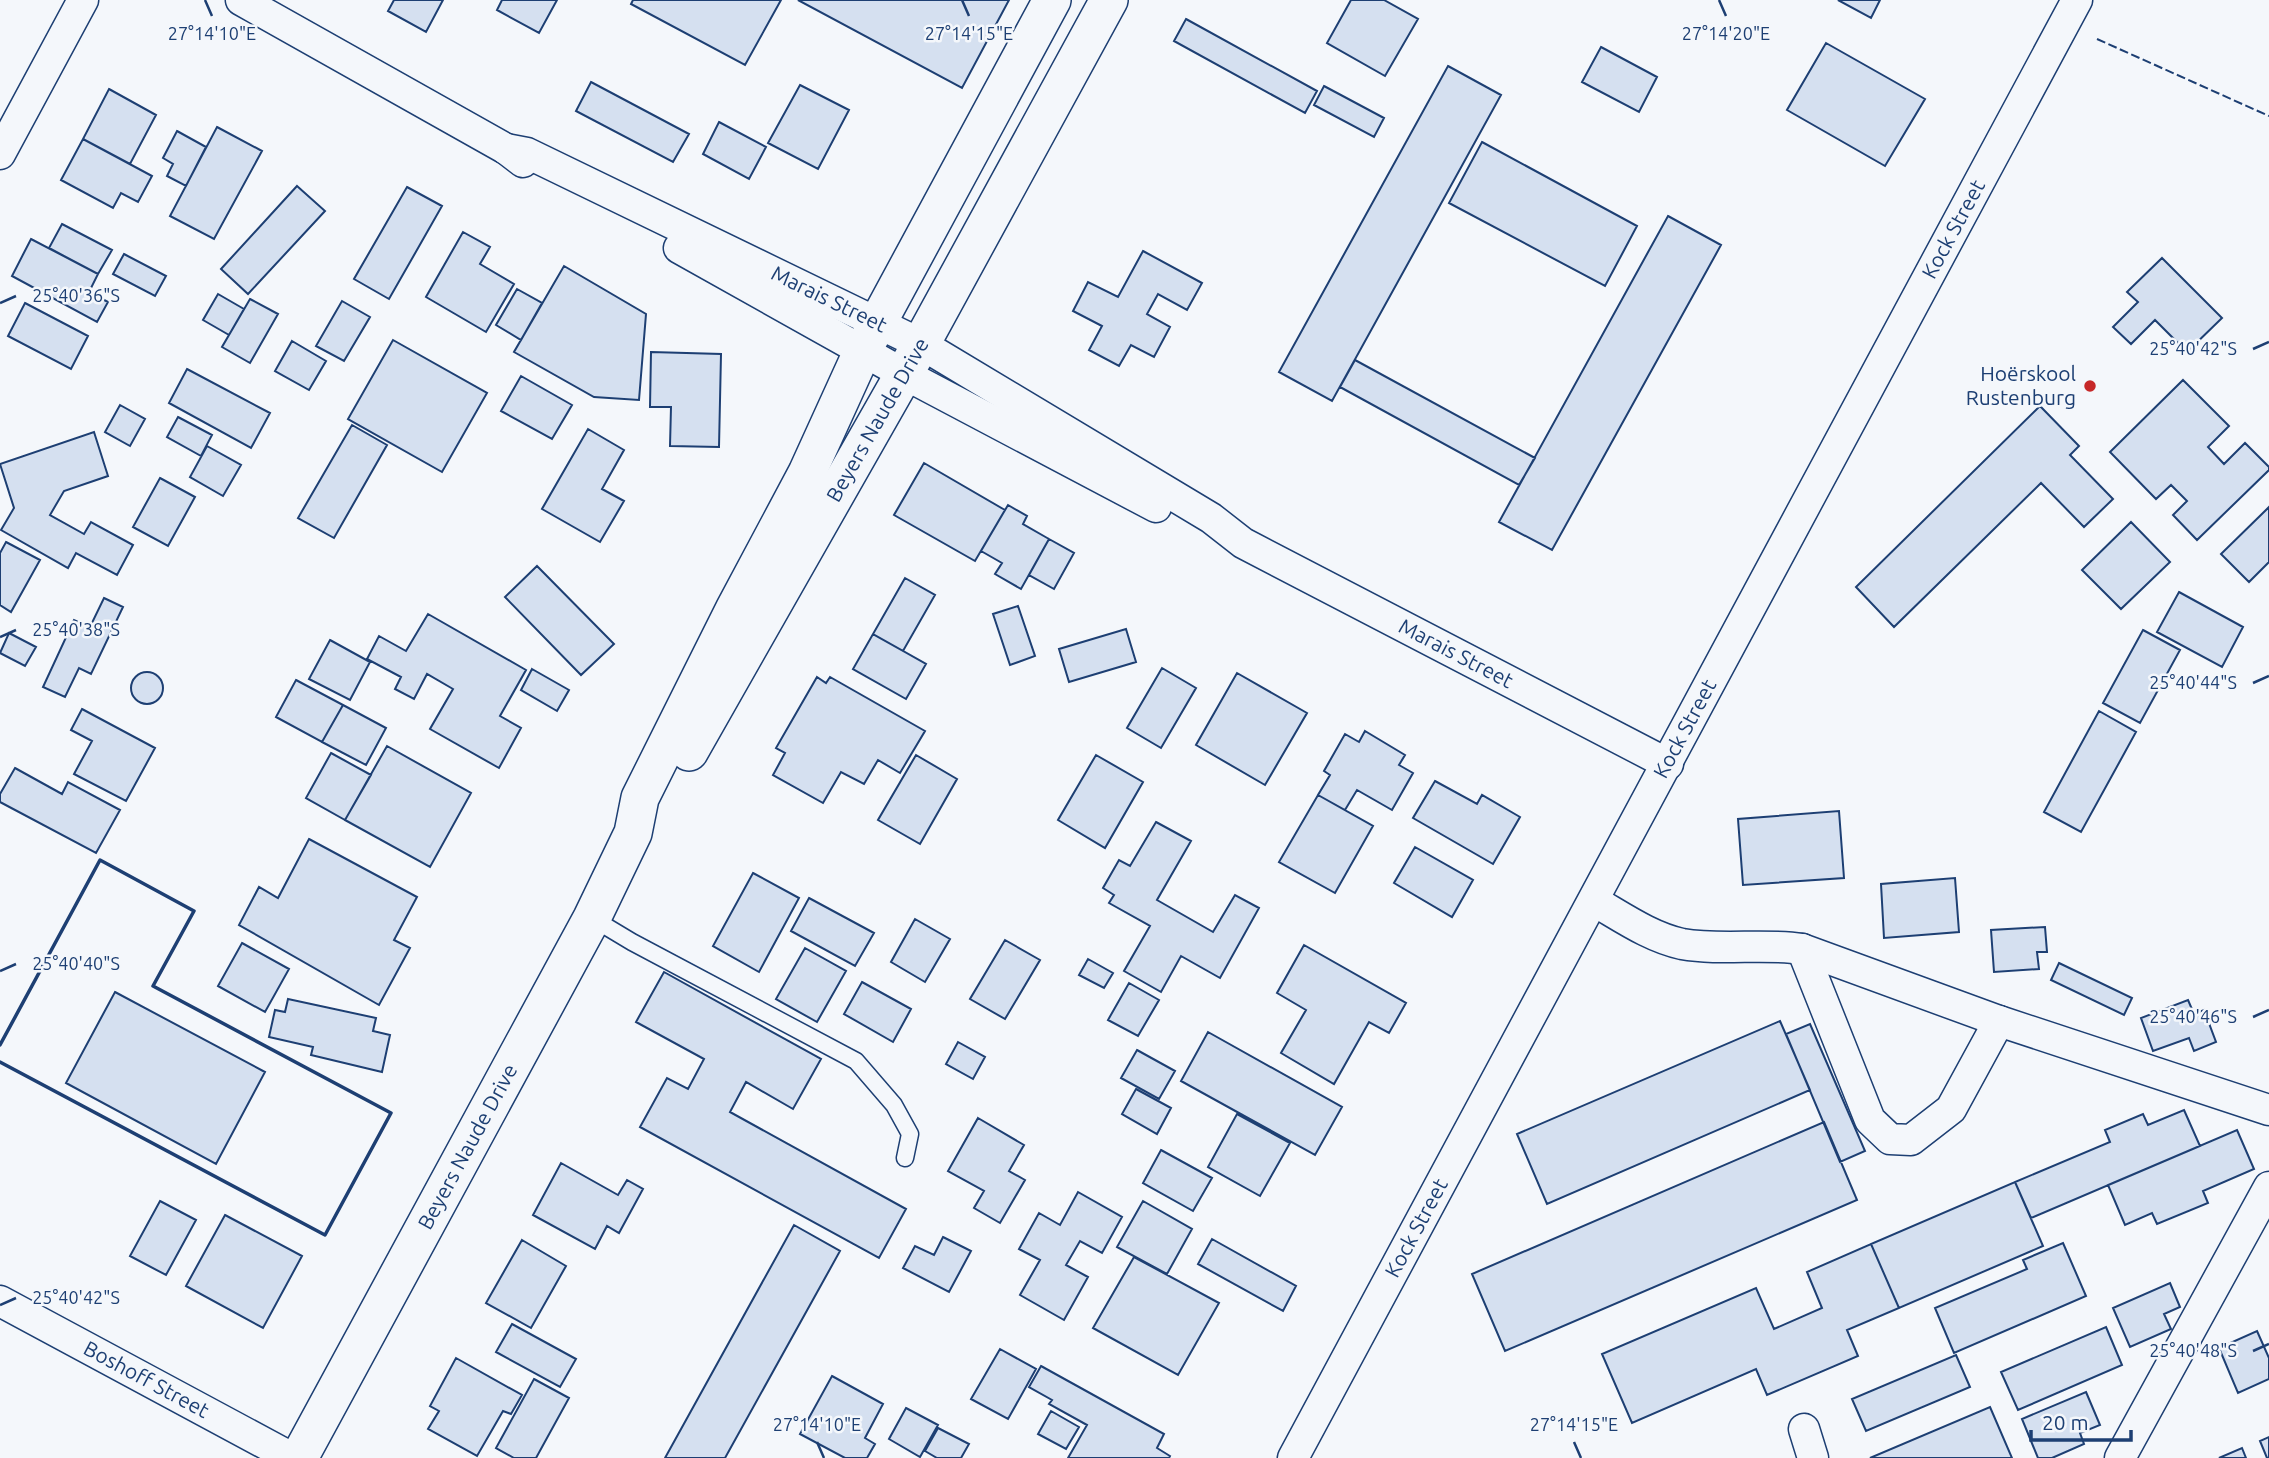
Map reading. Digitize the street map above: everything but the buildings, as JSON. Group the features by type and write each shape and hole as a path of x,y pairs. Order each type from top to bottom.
{"street":[{"path":"0,155 83,0"},
{"name":"Marais Street","path":"241,0 506,149 535,168 913,359 1211,518 1243,543 1668,764"},
{"name":"Beyers Naude Drive","path":"299,1458 592,918 633,833 640,798 807,472 870,337 1052,0"},
{"name":"Beyers Naude Drive","path":"633,833 657,806 744,657 913,359 1109,0"},
{"name":"Kock Street","path":"1293,1458 2077,0"},
{"path":"1594,901 1655,935 1682,944 1802,949 1999,1021 2269,1110"},
{"path":"1802,949 1870,1120 1890,1139 1911,1140 1951,1109 1999,1021"},
{"path":"2120,1458 2269,1187"},
{"name":"Boshoff Street","path":"0,1301 292,1458"},
{"path":"1804,1429 1813,1458"}],"lane":[{"path":"592,918 856,1061 894,1105 910,1134 905,1158"}],"fence":[{"path":"2097,39 2269,116"}],"wall":[{"path":"0,1045 100,860 194,911 153,986 391,1113 325,1235 0,1062"}],"place":[{"name":"Hoërskool Rustenburg","path":"2090,386"}]}
